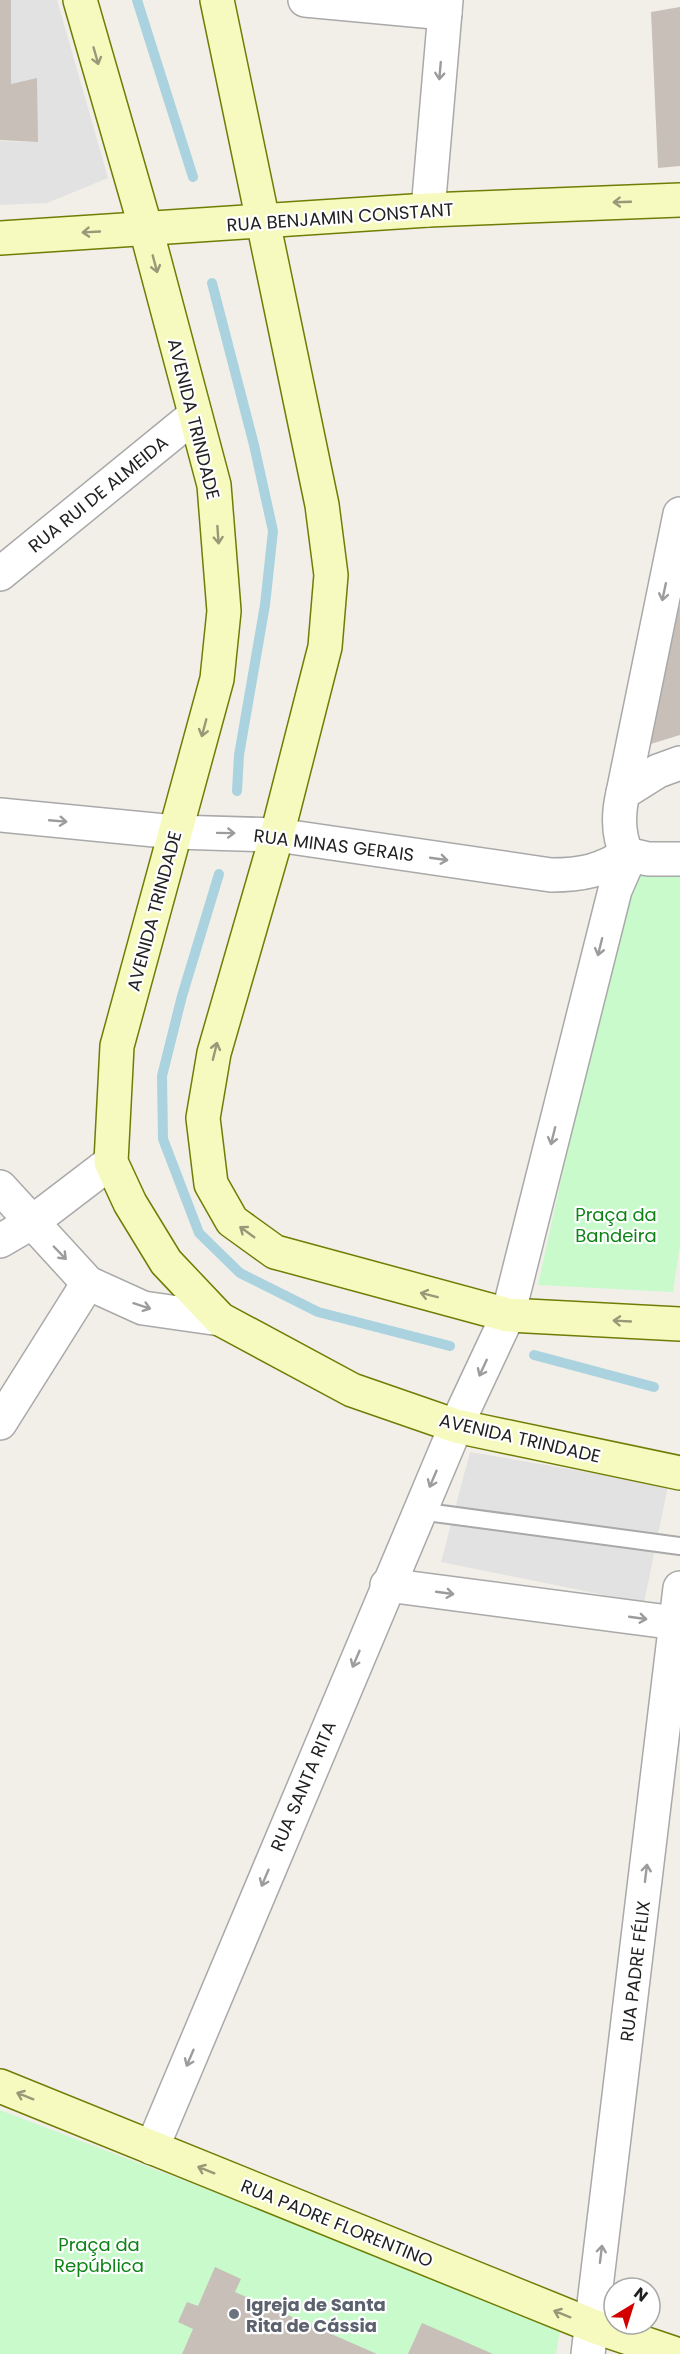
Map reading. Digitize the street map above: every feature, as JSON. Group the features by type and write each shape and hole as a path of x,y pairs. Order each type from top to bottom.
{"main road":[{"name":"AVENIDA TRINDADE","path":"80,0 146,229 214,485 224,611 217,679 117,1046 111,1162 130,1203 166,1262 220,1319 352,1390 456,1426 680,1473"},
{"path":"218,0 322,505 331,575 325,647 278,835 214,1053 203,1118 211,1184 232,1221 275,1252 508,1315 680,1324"},
{"name":"RUA BENJAMIN CONSTANT","path":"0,238 428,210 680,200"},
{"name":"RUA PADRE FLORENTINO","path":"0,2086 152,2148 590,2340 676,2354"}],"street":[{"path":"305,0 446,6 428,210"},
{"name":"RUA RUI DE ALMEIDA","path":"0,574 195,415"},
{"path":"680,514 619,809 620,839 628,855 680,859"},
{"path":"623,793 650,776 680,763"},
{"name":"RUA MINAS GERAIS","path":"0,815 175,832 278,835 552,875 577,875 608,867 628,855"},
{"name":"RUA SANTA RITA","path":"152,2148 387,1585 456,1426 508,1315 615,890 628,855"},
{"path":"0,1241 31,1223 111,1162"},
{"path":"0,1187 88,1283 143,1308 220,1319"},
{"path":"0,1423 88,1283"},
{"path":"387,1585 676,1623"},
{"name":"RUA PADRE FÉLIX","path":"590,2340 680,1588"}],"lane":[{"path":"419,1511 680,1546"}],"green space":[{"name":"Praça da Bandeira","path":"680,869 680,1244 673,1292 538,1285 627,876"},
{"name":"Praça da República","path":"0,2110 561,2325 556,2354 0,2354"}],"shaded area":[{"path":"11,0 57,0 108,178 47,203 0,205 0,141 37,142 36,79 11,84"},
{"path":"470,1452 668,1486 644,1603 441,1562"}],"building":[{"path":"0,0 11,0 11,84 37,78 38,142 0,140"},
{"path":"680,7 680,166 658,168 651,12"},
{"path":"676,606 680,607 680,735 644,746"},
{"name":"Igreja de Santa Rita de Cássia","path":"215,2267 241,2279 235,2292 377,2354 182,2354 193,2329 178,2322 187,2302 198,2306"},
{"name":"Igreja de Santa Rita de Cássia","path":"422,2323 493,2354 408,2354"}],"waterway":[{"path":"137,0 193,177"},
{"path":"212,283 254,445 273,531 265,605 239,755 237,791"},
{"path":"219,874 182,996 162,1076 163,1139 199,1233 240,1273 318,1312 450,1346"},
{"path":"534,1355 654,1387"}],"place":[{"name":"Igreja de Santa Rita de Cássia","path":"234,2314"}]}
